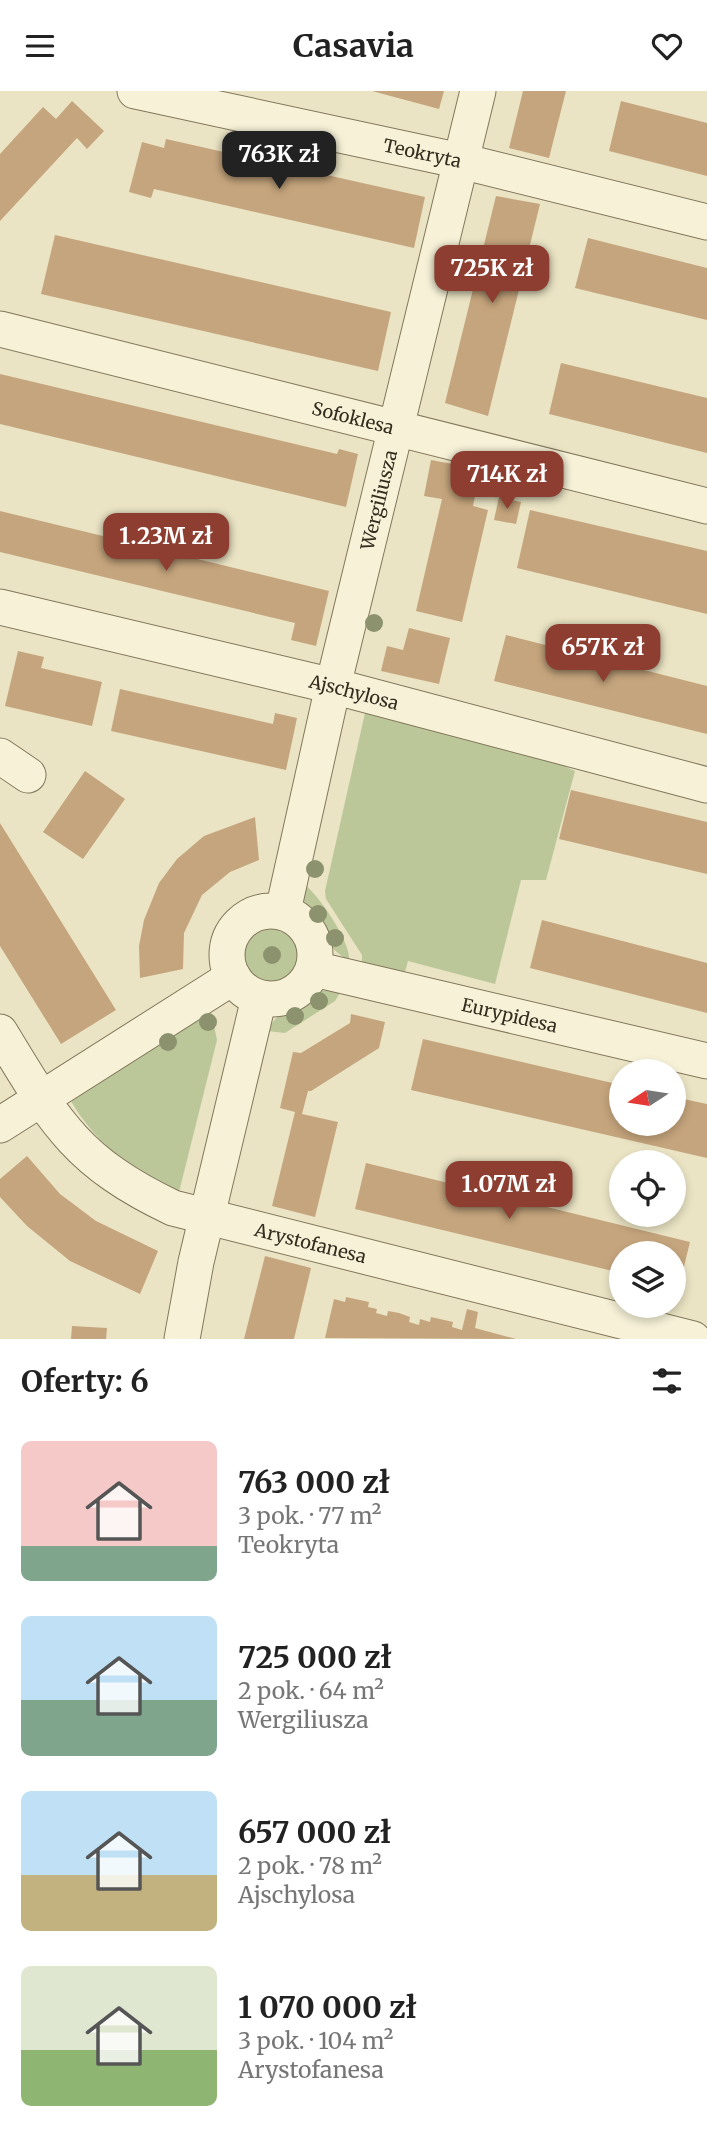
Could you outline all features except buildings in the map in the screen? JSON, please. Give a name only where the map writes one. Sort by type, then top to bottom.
[{"type":"street","name":"Teokryta","points":[[135,91],[461,161],[707,222]]},
{"type":"street","name":"Wergiliusza","points":[[284,911],[333,686],[478,91]]},
{"type":"street","name":"Sofoklesa","points":[[0,329],[395,425],[707,506]]},
{"type":"street","name":"Ajschylosa","points":[[0,607],[333,686],[707,785]]},
{"type":"street","points":[[266,910],[284,911],[299,920],[311,934],[316,951],[314,969],[305,984],[291,995],[273,999],[246,988],[227,961],[228,943],[236,927],[249,916],[266,910]]},
{"type":"street","name":"Eurypidesa","points":[[314,969],[707,1061]]},
{"type":"street","points":[[0,1125],[40,1099],[246,988]]},
{"type":"street","points":[[182,1339],[188,1297],[208,1216],[246,988]]},
{"type":"street","name":"Arystofanesa","points":[[0,1032],[40,1099],[88,1157],[111,1175],[173,1208],[694,1339]]},
{"type":"green space","points":[[365,713],[463,734],[555,762],[575,771],[546,880],[521,880],[495,984],[408,961],[403,979],[362,965],[362,955],[326,899],[325,891]]},
{"type":"green space","points":[[303,883],[333,919],[345,943],[349,961],[331,946],[316,928],[305,906]]},
{"type":"green space","points":[[266,928],[278,928],[288,932],[296,940],[300,956],[296,972],[288,980],[278,984],[266,984],[256,980],[248,972],[244,962],[244,950],[248,940],[256,932]]},
{"type":"green space","points":[[343,988],[335,1001],[285,1033],[267,1031],[281,1014],[300,1000],[322,991]]},
{"type":"green space","points":[[207,1013],[213,1021],[217,1040],[179,1192],[118,1155],[92,1131],[71,1101]]}]
